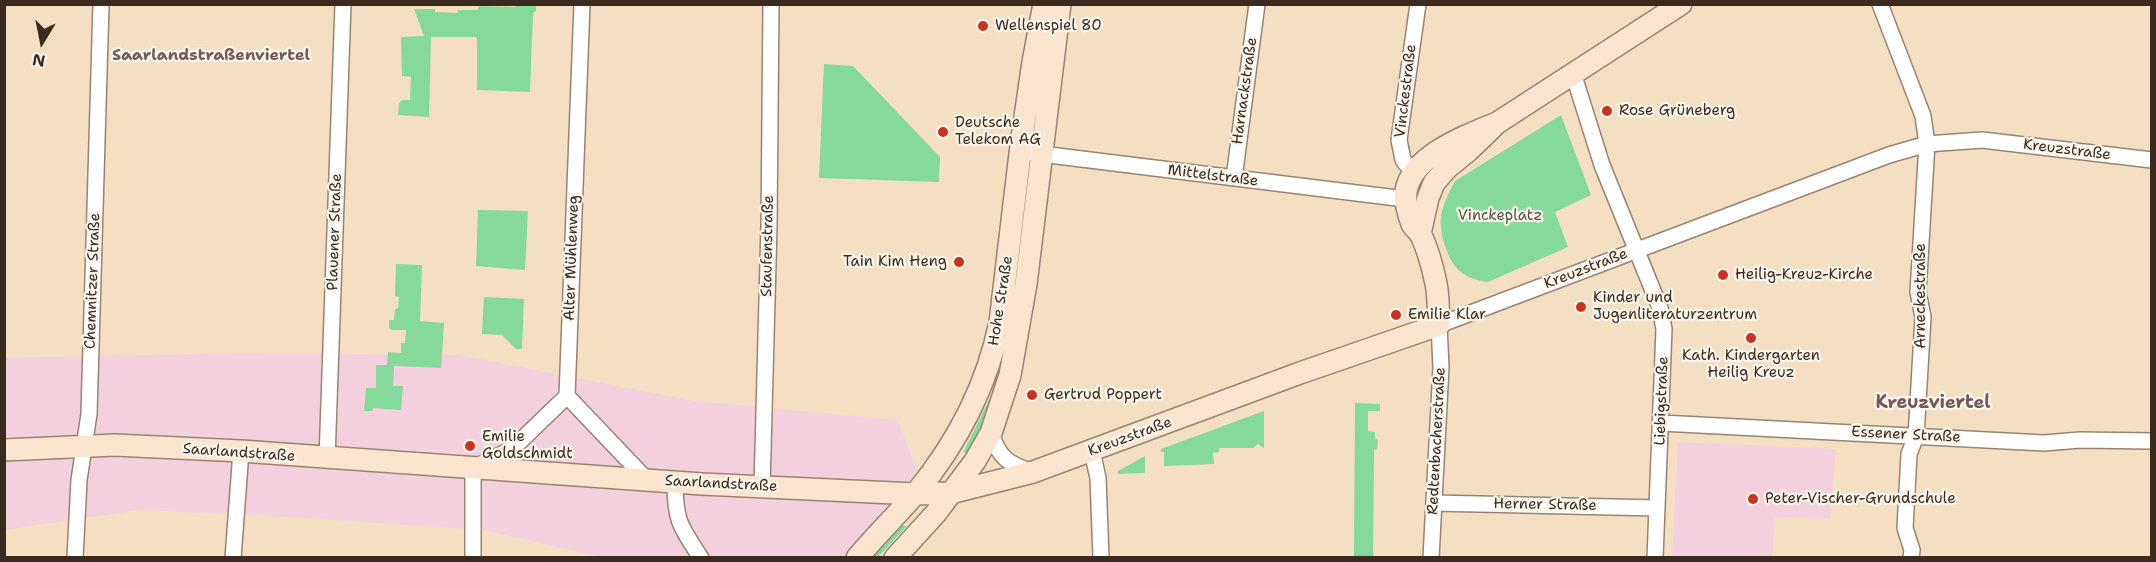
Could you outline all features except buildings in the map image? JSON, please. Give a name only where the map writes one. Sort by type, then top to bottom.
[{"type":"street","name":"Chemnitzer Straße","points":[[75,558],[79,480],[89,414],[101,4]]},
{"type":"street","name":"Plauener Straße","points":[[327,459],[343,4]]},
{"type":"street","name":"Alter Mühlenweg","points":[[567,396],[582,4]]},
{"type":"street","name":"Staufenstraße","points":[[762,487],[769,225],[771,4]]},
{"type":"street","name":"Hohe Straße","points":[[857,558],[877,533],[975,461],[991,433],[1012,363],[1026,284],[1033,62],[1044,4]]},
{"type":"street","name":"Hohe Straße","points":[[895,558],[936,513],[933,493],[935,468],[965,424],[995,346],[1060,4]]},
{"type":"street","name":"Harnackstraße","points":[[1234,178],[1257,4]]},
{"type":"street","name":"Vinckestraße","points":[[1414,174],[1403,160],[1399,140],[1418,4]]},
{"type":"street","points":[[1420,234],[1428,198],[1434,183],[1447,168],[1468,152],[1497,123],[1681,4]]},
{"type":"street","name":"Arneckestraße","points":[[1880,4],[1923,116],[1927,144],[1918,292],[1923,317],[1917,435],[1909,454],[1905,528],[1912,550],[1911,558]]},
{"type":"street","points":[[1573,73],[1602,165],[1638,250]]},
{"type":"street","points":[[1439,325],[1436,281],[1405,199],[1407,186],[1414,174],[1437,151],[1459,138],[1497,123]]},
{"type":"street","name":"Kreuzstraße","points":[[933,493],[1033,472],[1300,373],[1439,325],[1889,155],[1927,144],[1982,140],[2151,160]]},
{"type":"street","name":"Mittelstraße","points":[[1031,152],[1405,199]]},
{"type":"street","name":"Liebigstraße","points":[[1638,250],[1660,308],[1664,329],[1655,558]]},
{"type":"street","name":"Redtenbacherstraße","points":[[1431,558],[1442,367],[1439,325]]},
{"type":"street","name":"Saarlandstraße","points":[[473,468],[513,449],[567,396]]},
{"type":"street","points":[[567,396],[647,480]]},
{"type":"street","name":"Essener Straße","points":[[1661,423],[2044,443],[2080,440],[2151,441]]},
{"type":"street","points":[[991,433],[995,446],[1003,458],[1017,467],[1033,472]]},
{"type":"street","name":"Saarlandstraße","points":[[4,450],[84,445],[241,451],[327,459],[675,482],[933,493]]},
{"type":"street","points":[[233,558],[241,451]]},
{"type":"street","points":[[1092,451],[1098,478],[1101,558]]},
{"type":"street","points":[[473,468],[473,558]]},
{"type":"street","points":[[675,482],[677,517],[683,531],[701,558]]},
{"type":"street","name":"Herner Straße","points":[[1434,503],[1657,508]]},
{"type":"shaded area","points":[[243,353],[459,355],[694,401],[897,420],[917,469],[849,557],[602,557],[483,530],[290,517],[138,510],[5,530],[4,358]]},
{"type":"shaded area","name":"Peter-Vischer-Grundschule","points":[[1678,442],[1836,449],[1830,519],[1775,517],[1772,557],[1672,557]]},
{"type":"green space","points":[[516,5],[536,5],[536,11],[533,13],[530,92],[477,90],[477,37],[431,37],[429,117],[398,115],[399,104],[402,100],[410,100],[411,77],[402,76],[401,37],[424,36],[414,9],[435,9],[435,12],[457,13],[458,10],[478,10],[479,6],[515,7]]},
{"type":"green space","points":[[824,64],[853,66],[940,157],[939,182],[819,178]]},
{"type":"green space","name":"Vinckeplatz","points":[[1561,115],[1591,195],[1555,212],[1568,247],[1488,282],[1475,279],[1458,270],[1449,255],[1441,228],[1443,207],[1455,181]]},
{"type":"green space","points":[[478,210],[528,211],[525,270],[476,266]]},
{"type":"green space","points":[[396,264],[422,265],[420,321],[444,323],[441,368],[394,366],[393,386],[403,386],[401,410],[373,408],[372,411],[364,411],[366,388],[376,388],[376,365],[387,365],[388,352],[401,353],[401,343],[405,343],[406,330],[389,328],[389,320],[394,320],[395,309],[398,308],[399,297],[395,296]]},
{"type":"green space","points":[[484,297],[524,299],[522,349],[516,349],[502,335],[482,334]]},
{"type":"green space","points":[[1007,332],[1011,332],[990,412],[969,453],[965,453],[991,396],[1000,370]]},
{"type":"green space","points":[[1355,403],[1380,404],[1380,411],[1368,411],[1368,431],[1375,432],[1375,439],[1378,440],[1377,449],[1374,450],[1373,557],[1354,557]]},
{"type":"green space","points":[[1264,411],[1264,448],[1258,444],[1253,448],[1219,448],[1219,452],[1213,453],[1214,464],[1164,466],[1164,452],[1161,452],[1161,449]]},
{"type":"green space","points":[[1145,456],[1145,473],[1118,474],[1118,471]]},
{"type":"green space","points":[[898,525],[907,526],[878,557],[867,558]]},
{"type":"place","name":"Wellenspiel 80","points":[[983,26]]},
{"type":"place","name":"Rose Grüneberg","points":[[1607,111]]},
{"type":"place","name":"Deutsche Telekom AG","points":[[943,132]]},
{"type":"place","name":"Tain Kim Heng","points":[[959,262]]},
{"type":"place","name":"Heilig-Kreuz-Kirche","points":[[1723,275]]},
{"type":"place","name":"Kinder und Jugenliteraturzentrum","points":[[1581,307]]},
{"type":"place","name":"Emilie Klar","points":[[1396,315]]},
{"type":"place","name":"Kath. Kindergarten Heilig Kreuz","points":[[1751,338]]},
{"type":"place","name":"Gertrud Poppert","points":[[1032,395]]},
{"type":"place","name":"Emilie Goldschmidt","points":[[470,446]]},
{"type":"place","name":"Peter-Vischer-Grundschule","points":[[1753,499]]},
{"type":"district","name":"Saarlandstraßenviertel","points":[[211,56]]},
{"type":"district","name":"Kreuzviertel","points":[[1933,403]]}]
